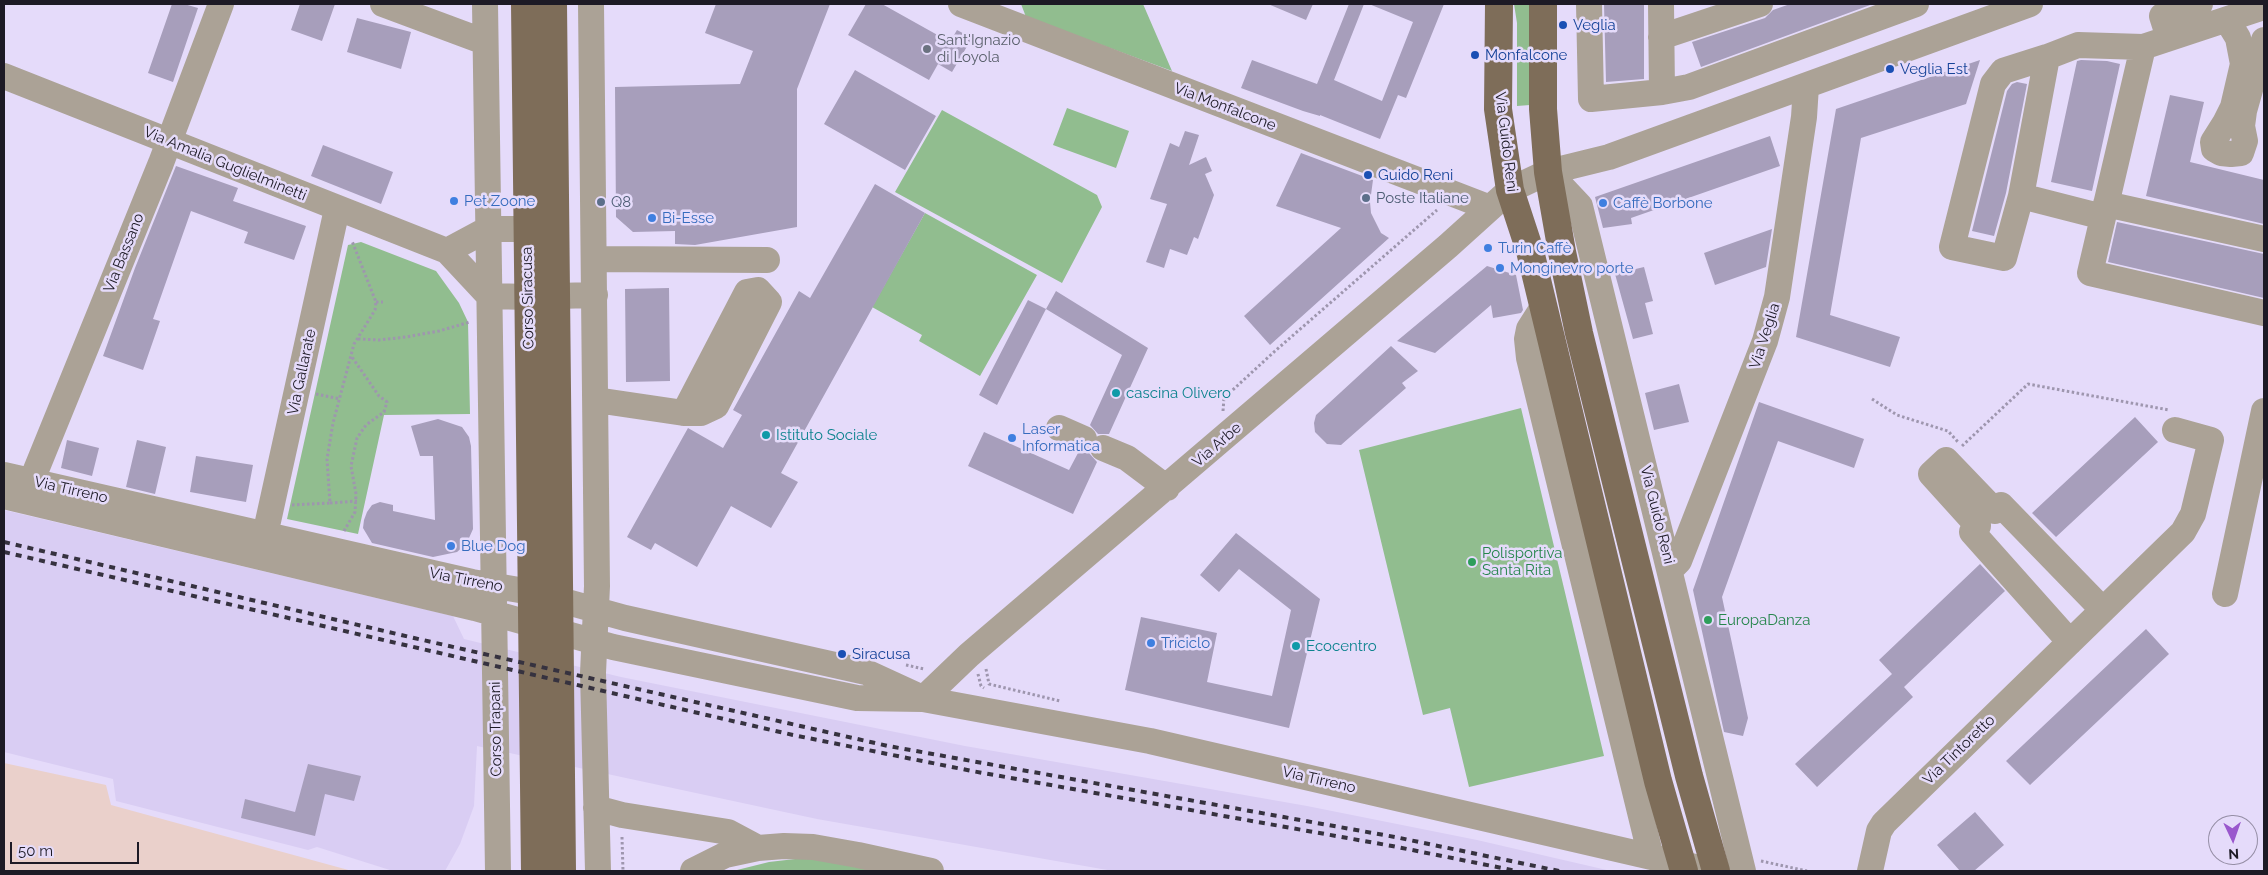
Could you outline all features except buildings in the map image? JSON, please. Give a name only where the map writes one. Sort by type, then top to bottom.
[{"type":"main road","name":"Corso Siracusa","points":[[525,4],[532,592]]},
{"type":"main road","name":"Corso Siracusa","points":[[553,4],[558,600]]},
{"type":"main road","name":"Via Guido Reni","points":[[1499,4],[1498,109],[1510,190],[1530,251],[1658,780],[1684,871]]},
{"type":"main road","name":"Via Guido Reni","points":[[1543,4],[1543,109],[1548,172],[1562,252],[1579,333],[1714,871]]},
{"type":"main road","points":[[532,592],[532,762],[535,871]]},
{"type":"main road","points":[[558,600],[562,871]]},
{"type":"street","name":"Via Bassano","points":[[21,493],[169,142],[221,4]]},
{"type":"street","points":[[384,4],[485,42]]},
{"type":"street","points":[[485,4],[492,586]]},
{"type":"street","points":[[590,4],[595,259],[597,610],[594,651],[598,871]]},
{"type":"street","name":"Via Monfalcone","points":[[962,4],[1001,11],[1448,194],[1490,208]]},
{"type":"street","points":[[1589,4],[1591,99],[1662,92],[1689,87],[1916,4]]},
{"type":"street","points":[[1661,4],[1662,92]]},
{"type":"street","points":[[1661,37],[1760,4]]},
{"type":"street","points":[[1510,190],[1548,172],[1609,158],[2030,4]]},
{"type":"street","points":[[2169,38],[2162,16],[2200,4]]},
{"type":"street","points":[[2047,57],[2021,196],[2004,258],[1952,247],[1993,84],[2003,71],[2078,45],[2143,47],[2264,7]]},
{"type":"street","points":[[2227,20],[2238,38],[2243,64],[2233,107],[2226,124],[2213,142],[2214,149],[2221,153],[2241,153],[2245,141],[2244,111],[2264,40]]},
{"type":"street","points":[[2143,47],[2090,273],[2264,313]]},
{"type":"street","name":"Via Amalia Guglielminetti","points":[[4,76],[446,251],[489,296]]},
{"type":"street","name":"Via Veglia","points":[[1670,570],[1679,561],[1683,552],[1765,341],[1777,298],[1804,117],[1806,86]]},
{"type":"street","name":"Via Guido Reni","points":[[1548,172],[1580,206],[1743,871]]},
{"type":"street","name":"Via Arbe","points":[[923,699],[969,656],[1167,488],[1510,190]]},
{"type":"street","points":[[2021,196],[2264,239]]},
{"type":"street","name":"Via Gallarate","points":[[265,535],[273,506],[337,209]]},
{"type":"street","points":[[555,228],[594,228]]},
{"type":"street","points":[[446,251],[488,229],[528,229]]},
{"type":"street","points":[[595,259],[768,260]]},
{"type":"street","points":[[489,296],[528,297]]},
{"type":"street","name":"Corso Siracusa","points":[[556,296],[595,296]]},
{"type":"street","points":[[1543,307],[1529,329],[1527,339],[1528,358],[1651,857]]},
{"type":"street","points":[[596,400],[684,413]]},
{"type":"street","points":[[2224,594],[2264,410]]},
{"type":"street","points":[[1059,428],[1127,458],[1167,488]]},
{"type":"street","name":"Via Tintoretto","points":[[1870,871],[1879,831],[1884,823],[2184,532],[2193,514],[2211,440],[2175,430]]},
{"type":"street","name":"Via Tirreno","points":[[4,475],[21,493],[493,623],[532,636],[594,651],[857,698],[923,699],[1150,741],[1714,871]]},
{"type":"street","name":"Via Tirreno","points":[[21,493],[265,535],[492,586],[532,592],[597,610],[866,672],[923,699]]},
{"type":"street","points":[[2070,642],[1972,532],[1986,518],[2001,505],[2103,610]]},
{"type":"street","name":"Corso Trapani","points":[[492,586],[498,871]]},
{"type":"street","points":[[596,808],[622,815],[728,832],[758,848]]},
{"type":"street","points":[[693,871],[725,855],[758,848],[813,847],[858,854],[931,871]]},
{"type":"path","points":[[1222,416],[1224,398],[1275,351],[1434,214],[1448,194]]},
{"type":"path","points":[[330,503],[327,459],[333,423],[351,357],[358,339],[375,310],[376,302],[349,234]]},
{"type":"path","points":[[376,302],[383,302]]},
{"type":"path","points":[[358,339],[379,340],[406,337],[438,331],[473,321]]},
{"type":"path","points":[[342,534],[355,512],[356,501],[351,466],[357,438],[366,425],[384,412],[387,402],[379,396],[351,357]]},
{"type":"path","points":[[1872,399],[1897,415],[1948,431],[1962,446],[2028,384],[2169,410],[2175,430]]},
{"type":"path","points":[[273,506],[356,501]]},
{"type":"path","points":[[900,664],[924,669],[930,666]]},
{"type":"shaded area","points":[[4,510],[453,616],[464,639],[621,677],[965,746],[1307,806],[1477,840],[1611,871],[1113,871],[817,819],[477,746],[474,806],[460,844],[445,871],[393,871],[317,847],[308,850],[116,801],[113,779],[4,752]]},
{"type":"shaded area","points":[[4,763],[106,785],[111,805],[352,871],[4,871]]},
{"type":"green space","points":[[1021,4],[1143,4],[1172,71],[1026,17]]},
{"type":"green space","points":[[1514,4],[1530,4],[1530,105],[1517,106],[1517,23]]},
{"type":"green space","points":[[1067,108],[1129,131],[1116,168],[1053,145]]},
{"type":"green space","points":[[942,110],[1097,195],[1102,207],[1062,283],[895,192]]},
{"type":"green space","points":[[925,213],[1037,275],[980,376],[919,341],[922,335],[872,307]]},
{"type":"green space","points":[[361,242],[436,271],[459,303],[468,322],[470,414],[384,415],[358,534],[287,519],[348,245]]},
{"type":"green space","name":"Polisportiva Santa Rita","points":[[1521,408],[1604,756],[1469,787],[1450,708],[1423,715],[1359,450]]},
{"type":"green space","points":[[815,859],[893,871],[733,871],[769,862]]},
{"type":"railway","points":[[4,542],[888,746],[1395,837],[1559,871]]},
{"type":"railway","points":[[4,552],[793,735],[972,771],[1392,846],[1517,871]]},
{"type":"place","name":"Veglia","points":[[1563,25]]},
{"type":"place","name":"Sant'Ignazio di Loyola","points":[[927,49]]},
{"type":"place","name":"Monfalcone","points":[[1475,55]]},
{"type":"place","name":"Veglia Est","points":[[1890,69]]},
{"type":"place","name":"Guido Reni","points":[[1368,175]]},
{"type":"place","name":"Poste Italiane","points":[[1366,198]]},
{"type":"place","name":"Pet Zoone","points":[[454,201]]},
{"type":"place","name":"Q8","points":[[601,202]]},
{"type":"place","name":"Caffè Borbone","points":[[1603,203]]},
{"type":"place","name":"Bi-Esse","points":[[652,218]]},
{"type":"place","name":"Turin Caffè","points":[[1488,248]]},
{"type":"place","name":"Monginevro porte","points":[[1500,268]]},
{"type":"place","name":"cascina Olivero","points":[[1116,393]]},
{"type":"place","name":"Istituto Sociale","points":[[766,435]]},
{"type":"place","name":"Laser Informatica","points":[[1012,438]]},
{"type":"place","name":"Blue Dog","points":[[451,546]]},
{"type":"place","name":"Polisportiva Santa Rita","points":[[1472,562]]},
{"type":"place","name":"EuropaDanza","points":[[1708,620]]},
{"type":"place","name":"Triciclo","points":[[1151,643]]},
{"type":"place","name":"Ecocentro","points":[[1296,646]]},
{"type":"place","name":"Siracusa","points":[[842,654]]}]
